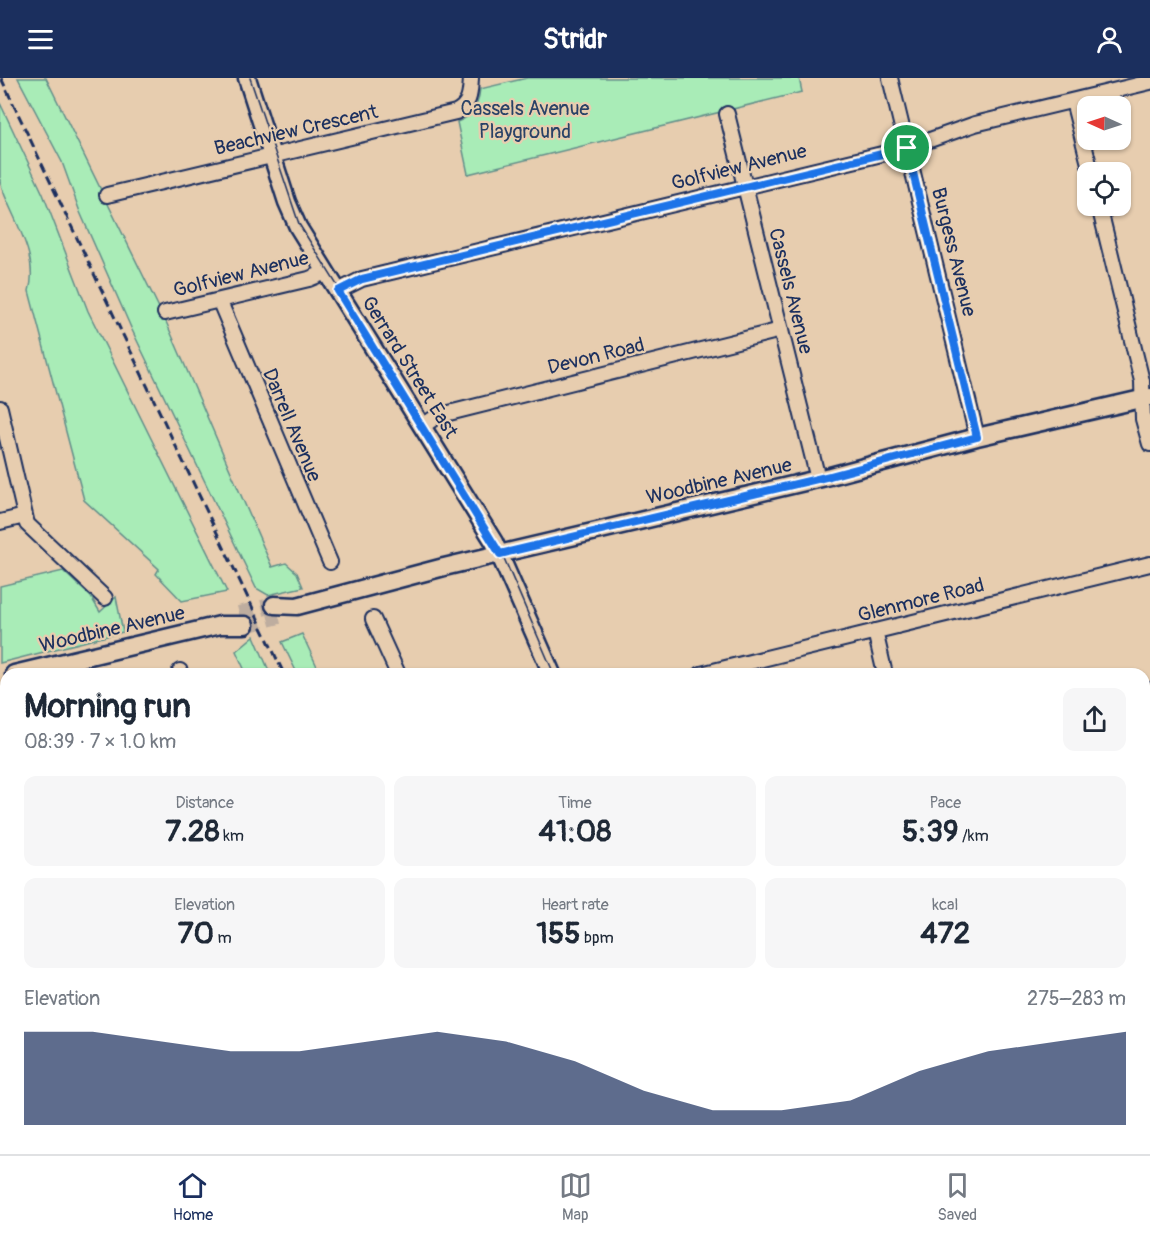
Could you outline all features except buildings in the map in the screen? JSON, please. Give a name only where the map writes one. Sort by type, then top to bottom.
[{"type":"main road","name":"Gerrard Street East","points":[[247,78],[292,213],[500,554],[549,668]]},
{"type":"main road","name":"Woodbine Avenue","points":[[277,611],[500,554],[818,479],[977,437],[1146,398]]},
{"type":"main road","name":"Woodbine Avenue","points":[[41,668],[242,620]]},
{"type":"street","name":"Beachview Crescent","points":[[107,195],[456,112],[464,108],[469,100],[471,78]]},
{"type":"street","name":"Burgess Avenue","points":[[890,78],[977,437]]},
{"type":"street","name":"Golfview Avenue","points":[[338,291],[362,279],[907,148],[975,124],[1150,82]]},
{"type":"street","points":[[1073,101],[1088,162]]},
{"type":"street","name":"Cassels Avenue","points":[[727,114],[818,479]]},
{"type":"street","points":[[1101,216],[1146,398],[1143,419],[1150,444]]},
{"type":"street","name":"Golfview Avenue","points":[[165,313],[220,302],[313,278],[326,272]]},
{"type":"street","name":"Darrell Avenue","points":[[220,302],[330,562]]},
{"type":"street","name":"Devon Road","points":[[423,426],[437,416],[781,330]]},
{"type":"street","points":[[0,408],[27,524],[105,598]]},
{"type":"street","points":[[0,522],[25,516]]},
{"type":"street","name":"Glenmore Road","points":[[725,668],[1150,564]]},
{"type":"street","points":[[373,619],[395,668]]},
{"type":"street","points":[[875,631],[884,668]]},
{"type":"green space","points":[[18,78],[46,78],[167,324],[272,567],[286,563],[297,573],[303,587],[268,595],[256,588],[132,330],[80,212],[62,162]]},
{"type":"green space","name":"Cassels Avenue Playground","points":[[527,78],[799,78],[802,92],[468,174],[457,122],[474,110],[480,89]]},
{"type":"green space","points":[[0,103],[43,194],[88,311],[227,592],[182,601],[156,574],[159,569],[84,500],[29,291],[31,263],[0,182]]},
{"type":"green space","points":[[63,571],[91,597],[100,612],[116,597],[123,632],[0,663],[0,586]]},
{"type":"green space","points":[[302,634],[318,668],[295,668],[282,642]]},
{"type":"green space","points":[[254,636],[268,668],[244,668],[236,651]]},
{"type":"tunnel","points":[[239,614],[274,605]]},
{"type":"tunnel","points":[[245,625],[279,616]]},
{"type":"tram line","points":[[250,78],[299,224],[497,542],[551,668]]},
{"type":"railway","points":[[1,78],[281,668]]},
{"type":"route","points":[[907,148],[977,437],[830,476],[500,554],[338,291],[362,279],[907,148]]}]
